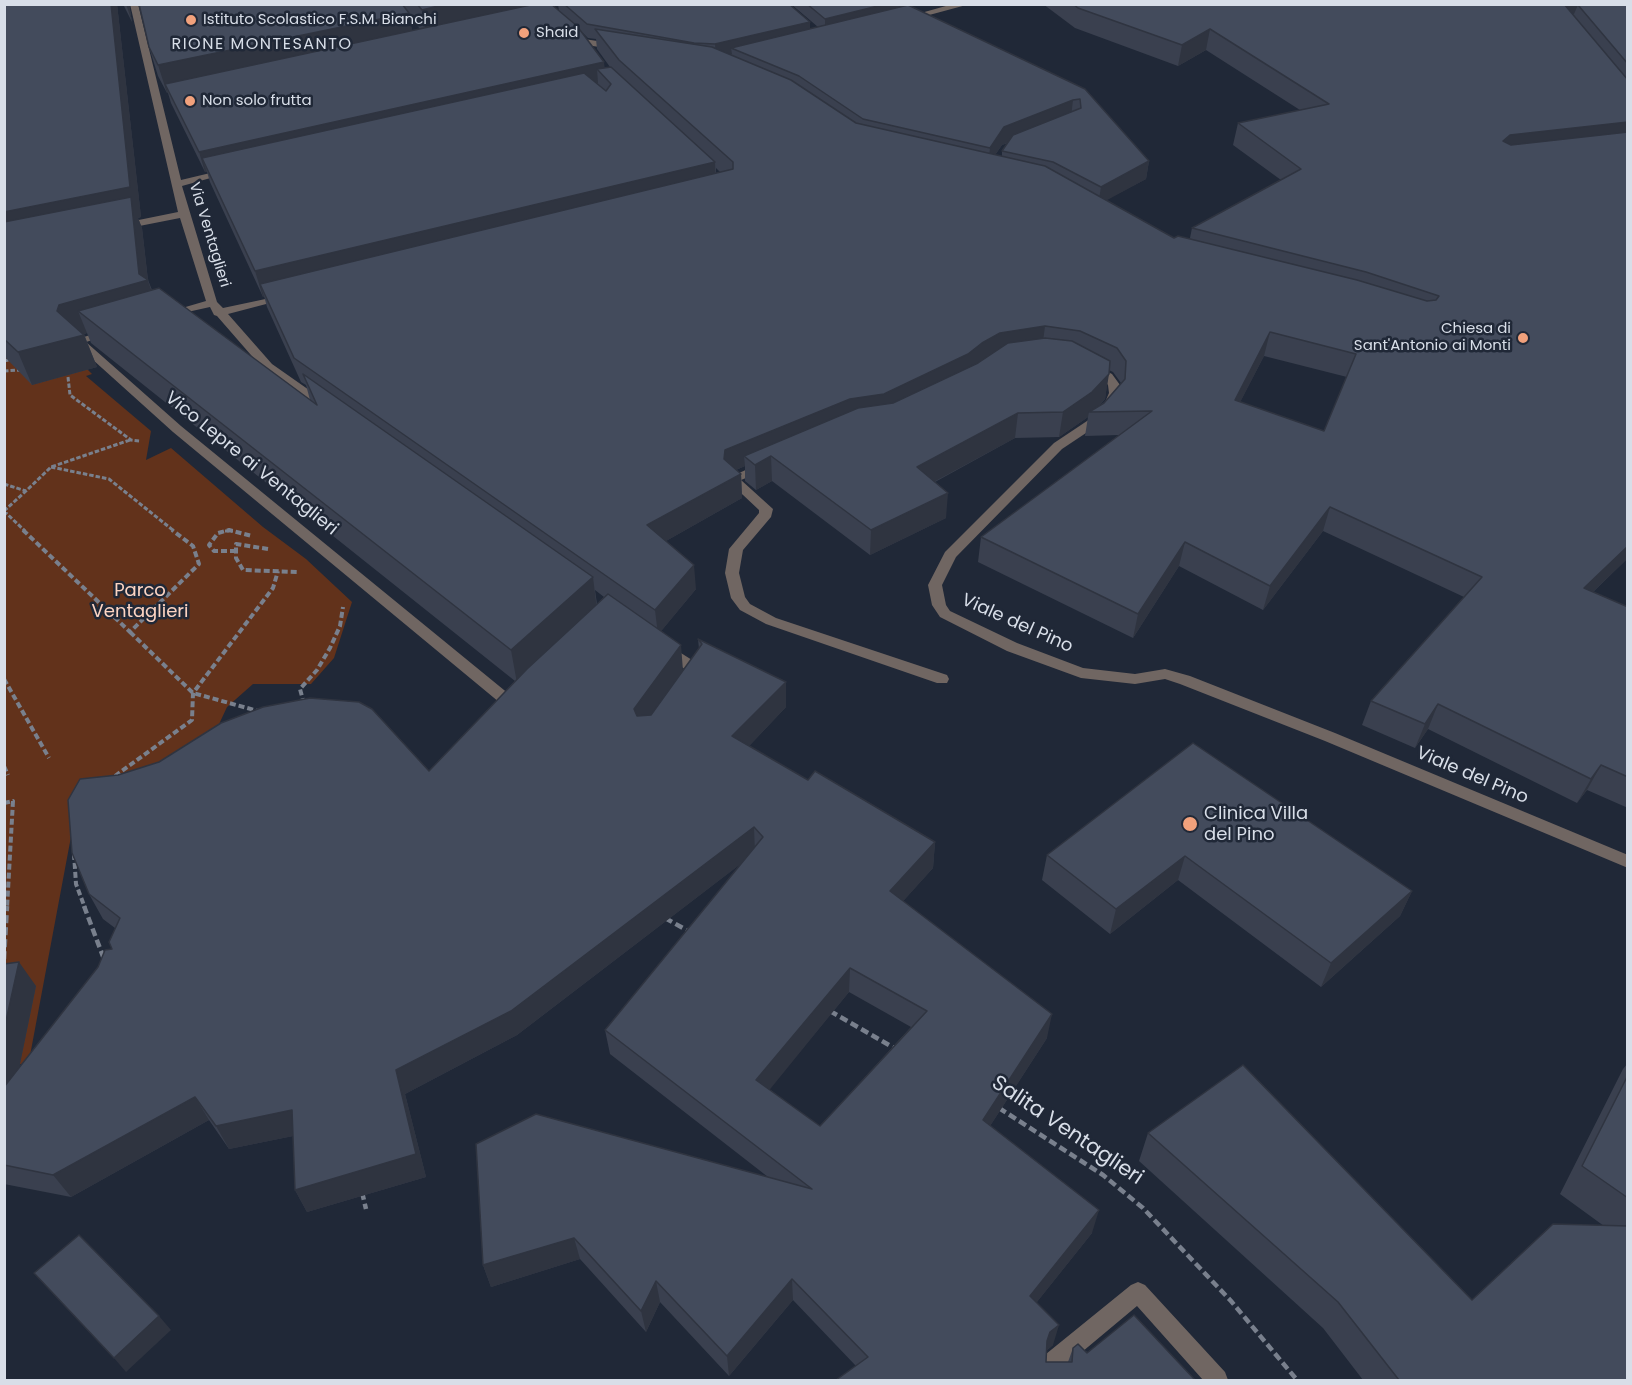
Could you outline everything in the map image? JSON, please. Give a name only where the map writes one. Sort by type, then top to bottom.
[{"type":"street","name":"Via Ventaglieri","points":[[134,4],[184,214],[215,308],[268,367],[337,415]]},
{"type":"street","points":[[899,20],[966,4]]},
{"type":"street","points":[[576,35],[591,50]]},
{"type":"street","points":[[584,42],[623,48]]},
{"type":"street","points":[[157,100],[169,98]]},
{"type":"street","points":[[177,184],[234,171]]},
{"type":"street","points":[[105,230],[184,214]]},
{"type":"street","points":[[156,319],[299,293]]},
{"type":"street","name":"Vico Lepre ai Ventaglieri","points":[[123,328],[78,341],[177,429],[510,703]]},
{"type":"street","name":"Viale del Pino","points":[[1080,363],[1108,377],[1114,385],[1113,401],[1094,422],[1058,446],[950,555],[935,585],[939,605],[945,614],[994,639],[1081,673],[1135,679],[1165,674],[1185,680],[1330,737],[1628,862]]},
{"type":"street","points":[[773,462],[732,479],[766,509],[763,519],[736,549],[732,573],[738,598],[745,608],[771,621],[942,679]]},
{"type":"street","points":[[658,642],[695,669],[681,688]]},
{"type":"street","points":[[1053,1380],[1054,1362],[1138,1292],[1217,1380]]},
{"type":"path","points":[[4,361],[23,357]]},
{"type":"path","points":[[4,371],[26,370]]},
{"type":"path","points":[[68,377],[70,395]]},
{"type":"path","points":[[131,440],[51,467],[4,511],[193,693],[262,713],[254,717]]},
{"type":"path","points":[[51,467],[109,479],[193,546],[199,564],[130,632]]},
{"type":"path","points":[[4,484],[26,491]]},
{"type":"path","points":[[236,551],[214,550],[209,545],[218,533],[229,530],[255,537]]},
{"type":"path","points":[[236,544],[236,558],[243,570],[303,573]]},
{"type":"path","points":[[106,783],[192,720],[193,693],[273,588],[278,571]]},
{"type":"path","points":[[312,711],[304,706],[300,689],[317,670],[340,626],[343,605],[338,597]]},
{"type":"path","points":[[4,679],[49,758]]},
{"type":"path","points":[[4,765],[9,775]]},
{"type":"path","points":[[4,803],[14,801],[4,959]]},
{"type":"path","points":[[74,849],[76,884],[106,962]]},
{"type":"path","points":[[655,912],[696,936]]},
{"type":"path","points":[[821,1006],[904,1054]]},
{"type":"path","name":"Salita Ventaglieri","points":[[997,1107],[1103,1175],[1143,1208],[1231,1301],[1297,1380]]},
{"type":"path","points":[[351,1194],[373,1188]]},
{"type":"path","points":[[362,1192],[366,1209]]},
{"type":"green space","name":"Parco Ventaglieri","points":[[64,346],[92,374],[86,376],[151,431],[146,460],[171,448],[263,527],[306,559],[352,602],[334,658],[311,684],[253,684],[227,707],[214,735],[73,826],[29,1061],[5,1070],[5,351]]},
{"type":"building","points":[[4,4],[111,4],[130,187],[4,212]]},
{"type":"building","points":[[139,4],[402,4],[409,13],[158,65],[149,47]]},
{"type":"building","points":[[417,4],[446,4],[422,10]]},
{"type":"building","points":[[535,4],[551,4],[577,26],[604,62],[199,152],[165,84]]},
{"type":"building","points":[[564,4],[789,4],[810,22],[715,44],[694,43],[587,24]]},
{"type":"building","points":[[807,4],[886,4],[825,19]]},
{"type":"building","points":[[1073,4],[1564,4],[1628,80],[1628,122],[1510,135],[1503,141],[1511,145],[1628,132],[1628,546],[1584,588],[1628,607],[1628,777],[1601,765],[1591,779],[1438,704],[1425,724],[1371,701],[1482,577],[1330,507],[1270,586],[1185,542],[1138,614],[981,537],[1152,411],[1089,412],[1104,403],[1125,379],[1126,361],[1117,348],[1080,331],[1045,326],[1000,333],[968,354],[884,394],[850,399],[725,450],[724,459],[741,474],[647,525],[694,565],[655,610],[294,358],[260,284],[733,169],[733,162],[619,60],[595,29],[712,47],[791,80],[856,123],[1045,166],[1174,238],[1178,236],[1357,280],[1427,301],[1436,300],[1439,296],[1366,272],[1192,228],[1301,169],[1238,123],[1329,104],[1210,29],[1182,45],[1078,8]],"holes":[[[1270,332],[1356,354],[1324,431],[1235,400]]]},
{"type":"building","points":[[1626,4],[1628,6],[1628,64],[1578,5]]},
{"type":"building","points":[[908,5],[1085,89],[1149,161],[1101,187],[1053,162],[1002,151],[1013,135],[1081,108],[1080,99],[1004,127],[990,148],[863,119],[799,76],[731,48]]},
{"type":"building","points":[[611,67],[715,162],[255,271],[202,158],[584,73],[606,91],[611,84],[597,69]]},
{"type":"building","points":[[131,197],[139,274],[148,280],[59,305],[57,311],[84,335],[18,352],[4,339],[4,222]]},
{"type":"building","points":[[159,288],[317,405],[303,374],[593,577],[511,650],[78,311]]},
{"type":"building","points":[[1045,338],[1072,341],[1110,361],[1109,374],[1092,392],[1063,412],[1018,413],[917,467],[948,493],[871,530],[771,456],[755,465],[744,456],[858,408],[893,403],[978,363],[1008,343]]},
{"type":"building","points":[[608,594],[681,645],[634,709],[637,716],[651,715],[702,644],[698,639],[786,682],[732,736],[808,780],[815,771],[935,842],[890,891],[1052,1014],[983,1120],[1099,1210],[1030,1296],[1059,1325],[1050,1332],[1046,1362],[1072,1362],[1073,1348],[1078,1344],[1087,1353],[1134,1315],[1195,1380],[836,1380],[868,1357],[792,1279],[727,1356],[656,1281],[641,1311],[574,1238],[483,1265],[476,1144],[536,1114],[812,1189],[605,1030],[763,837],[754,827],[511,1011],[396,1070],[416,1154],[295,1190],[292,1110],[216,1126],[195,1097],[53,1175],[4,1165],[4,1087],[98,967],[105,950],[112,949],[109,942],[120,918],[89,894],[72,853],[68,800],[80,779],[118,775],[159,762],[221,723],[263,707],[310,698],[359,702],[372,709],[429,771],[527,669]],"holes":[[[850,968],[927,1011],[820,1126],[756,1080]]]},
{"type":"building","name":"Clinica Villa del Pino","points":[[1193,743],[1412,891],[1331,963],[1185,856],[1116,909],[1047,855]]},
{"type":"building","points":[[19,962],[4,1030],[4,964]]},
{"type":"building","points":[[1243,1065],[1472,1300],[1553,1224],[1628,1226],[1628,1380],[1399,1380],[1338,1302],[1148,1133]]},
{"type":"building","points":[[1628,1075],[1628,1198],[1582,1166]]},
{"type":"building","points":[[79,1235],[159,1316],[114,1358],[34,1273]]},
{"type":"place","name":"Istituto Scolastico F.S.M. Bianchi","points":[[191,20]]},
{"type":"place","name":"Shaid","points":[[524,33]]},
{"type":"place","name":"Non solo frutta","points":[[190,101]]},
{"type":"place","name":"Chiesa di Sant'Antonio ai Monti","points":[[1523,338]]},
{"type":"place","name":"Clinica Villa del Pino","points":[[1190,824]]},
{"type":"district","name":"RIONE MONTESANTO","points":[[262,45]]}]
